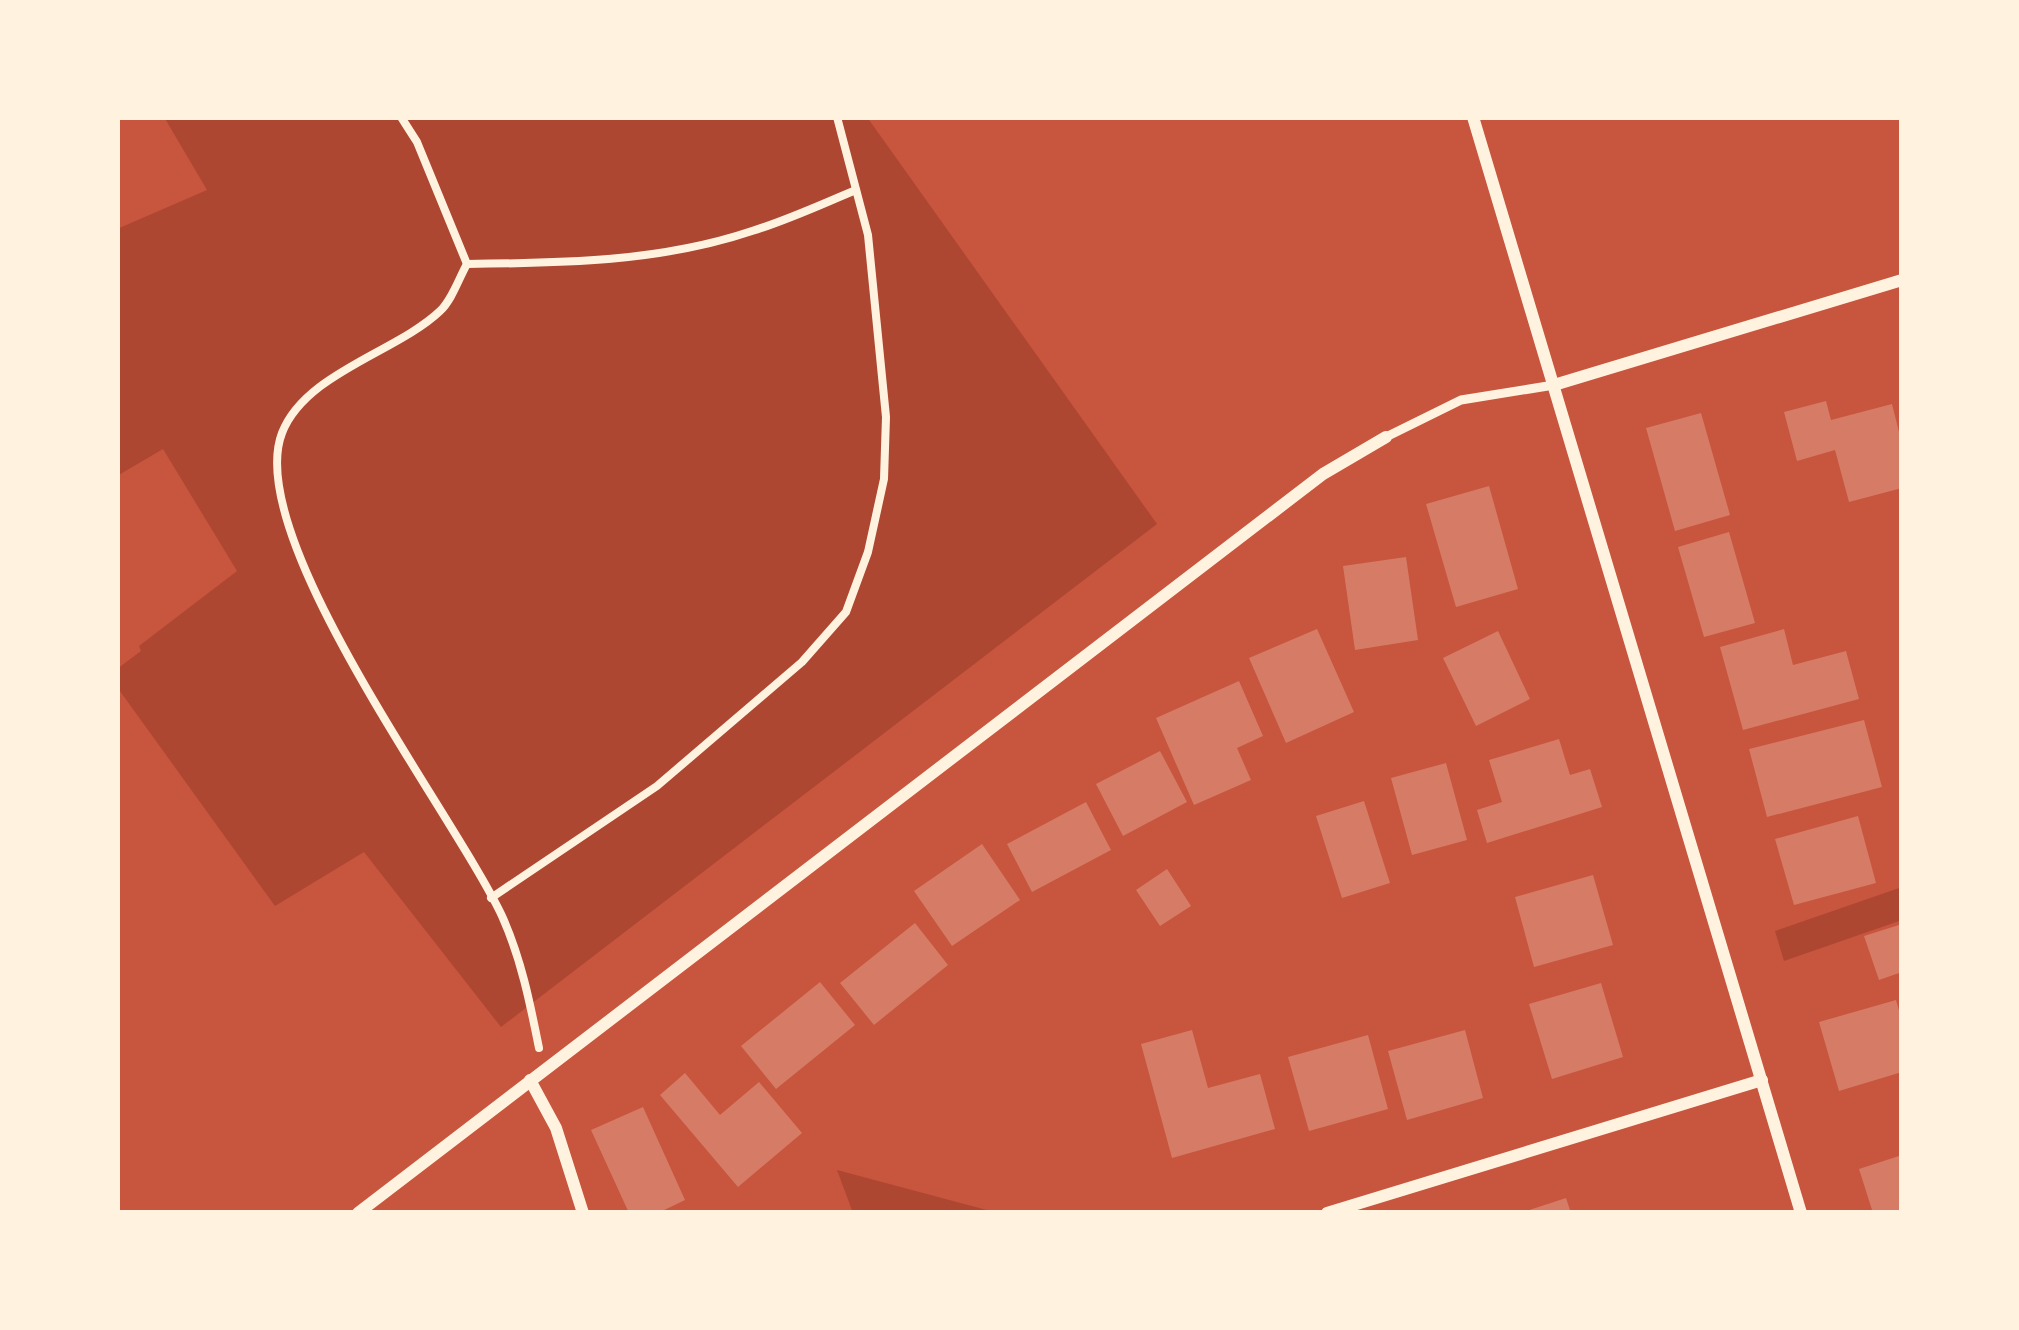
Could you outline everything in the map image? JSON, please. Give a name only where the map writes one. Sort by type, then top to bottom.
[{"type":"street","points":[[1473,117],[1802,1213]]},
{"type":"street","points":[[1554,385],[1902,280]]},
{"type":"street","points":[[358,1213],[1323,474],[1386,437]]},
{"type":"street","points":[[530,1080],[556,1128],[584,1213]]},
{"type":"street","points":[[1327,1213],[1762,1080]]},
{"type":"lane","points":[[1386,437],[1461,400],[1554,385]]},
{"type":"path","points":[[401,117],[417,142],[467,264]]},
{"type":"path","points":[[491,898],[657,786],[802,662],[846,612],[868,552],[884,479],[886,417],[868,235],[837,117]]},
{"type":"path","points":[[467,264],[579,262],[654,254],[751,232],[856,190]]},
{"type":"path","points":[[467,264],[442,310],[299,406],[282,433],[277,464],[280,502],[292,544],[387,724],[502,915],[527,985],[543,1070]]},
{"type":"shaded area","points":[[164,117],[867,117],[1157,524],[501,1027],[364,852],[275,906],[117,687],[117,669],[141,651],[139,646],[237,571],[163,449],[117,476],[117,229],[207,190]]},
{"type":"shaded area","points":[[1902,887],[1902,920],[1784,961],[1775,931]]},
{"type":"shaded area","points":[[837,1170],[998,1213],[853,1213]]},
{"type":"building","points":[[1826,401],[1831,420],[1892,404],[1902,444],[1902,488],[1849,502],[1835,450],[1797,461],[1784,412]]},
{"type":"building","points":[[1701,413],[1730,515],[1675,531],[1646,428]]},
{"type":"building","points":[[1489,486],[1518,589],[1456,607],[1426,504]]},
{"type":"building","points":[[1729,532],[1755,623],[1704,637],[1678,547]]},
{"type":"building","points":[[1406,557],[1418,640],[1355,650],[1343,566]]},
{"type":"building","points":[[1317,629],[1354,712],[1286,743],[1249,658]]},
{"type":"building","points":[[1784,629],[1793,665],[1846,651],[1859,699],[1743,730],[1720,647]]},
{"type":"building","points":[[1498,631],[1530,699],[1476,726],[1443,658]]},
{"type":"building","points":[[1239,681],[1263,736],[1237,748],[1251,780],[1194,805],[1156,718]]},
{"type":"building","points":[[1864,720],[1882,787],[1767,817],[1749,749]]},
{"type":"building","points":[[1559,739],[1570,775],[1590,769],[1602,807],[1487,843],[1477,810],[1502,802],[1489,760]]},
{"type":"building","points":[[1160,751],[1187,802],[1123,836],[1096,784]]},
{"type":"building","points":[[1446,763],[1467,840],[1412,855],[1391,778]]},
{"type":"building","points":[[1364,801],[1390,883],[1342,898],[1316,816]]},
{"type":"building","points":[[1086,802],[1111,850],[1032,892],[1007,844]]},
{"type":"building","points":[[1858,816],[1876,883],[1794,905],[1775,839]]},
{"type":"building","points":[[982,844],[1020,900],[952,946],[914,891]]},
{"type":"building","points":[[1167,869],[1191,906],[1160,926],[1136,890]]},
{"type":"building","points":[[1593,875],[1613,945],[1534,967],[1515,897]]},
{"type":"building","points":[[915,923],[948,965],[874,1025],[840,983]]},
{"type":"building","points":[[1902,924],[1902,972],[1879,980],[1864,936]]},
{"type":"building","points":[[820,982],[855,1025],[776,1089],[741,1046]]},
{"type":"building","points":[[1601,983],[1623,1057],[1552,1079],[1529,1004]]},
{"type":"building","points":[[1896,1000],[1902,1021],[1902,1072],[1839,1091],[1819,1022]]},
{"type":"building","points":[[1192,1030],[1208,1088],[1260,1074],[1275,1129],[1172,1158],[1141,1044]]},
{"type":"building","points":[[1465,1030],[1483,1098],[1407,1120],[1388,1051]]},
{"type":"building","points":[[1368,1035],[1388,1109],[1309,1131],[1288,1057]]},
{"type":"building","points":[[685,1073],[720,1115],[759,1082],[802,1133],[738,1187],[660,1095]]},
{"type":"building","points":[[643,1107],[685,1200],[658,1213],[629,1213],[591,1130]]},
{"type":"building","points":[[1902,1155],[1902,1213],[1873,1213],[1859,1169]]},
{"type":"building","points":[[1566,1198],[1571,1213],[1523,1213],[1523,1212]]}]
